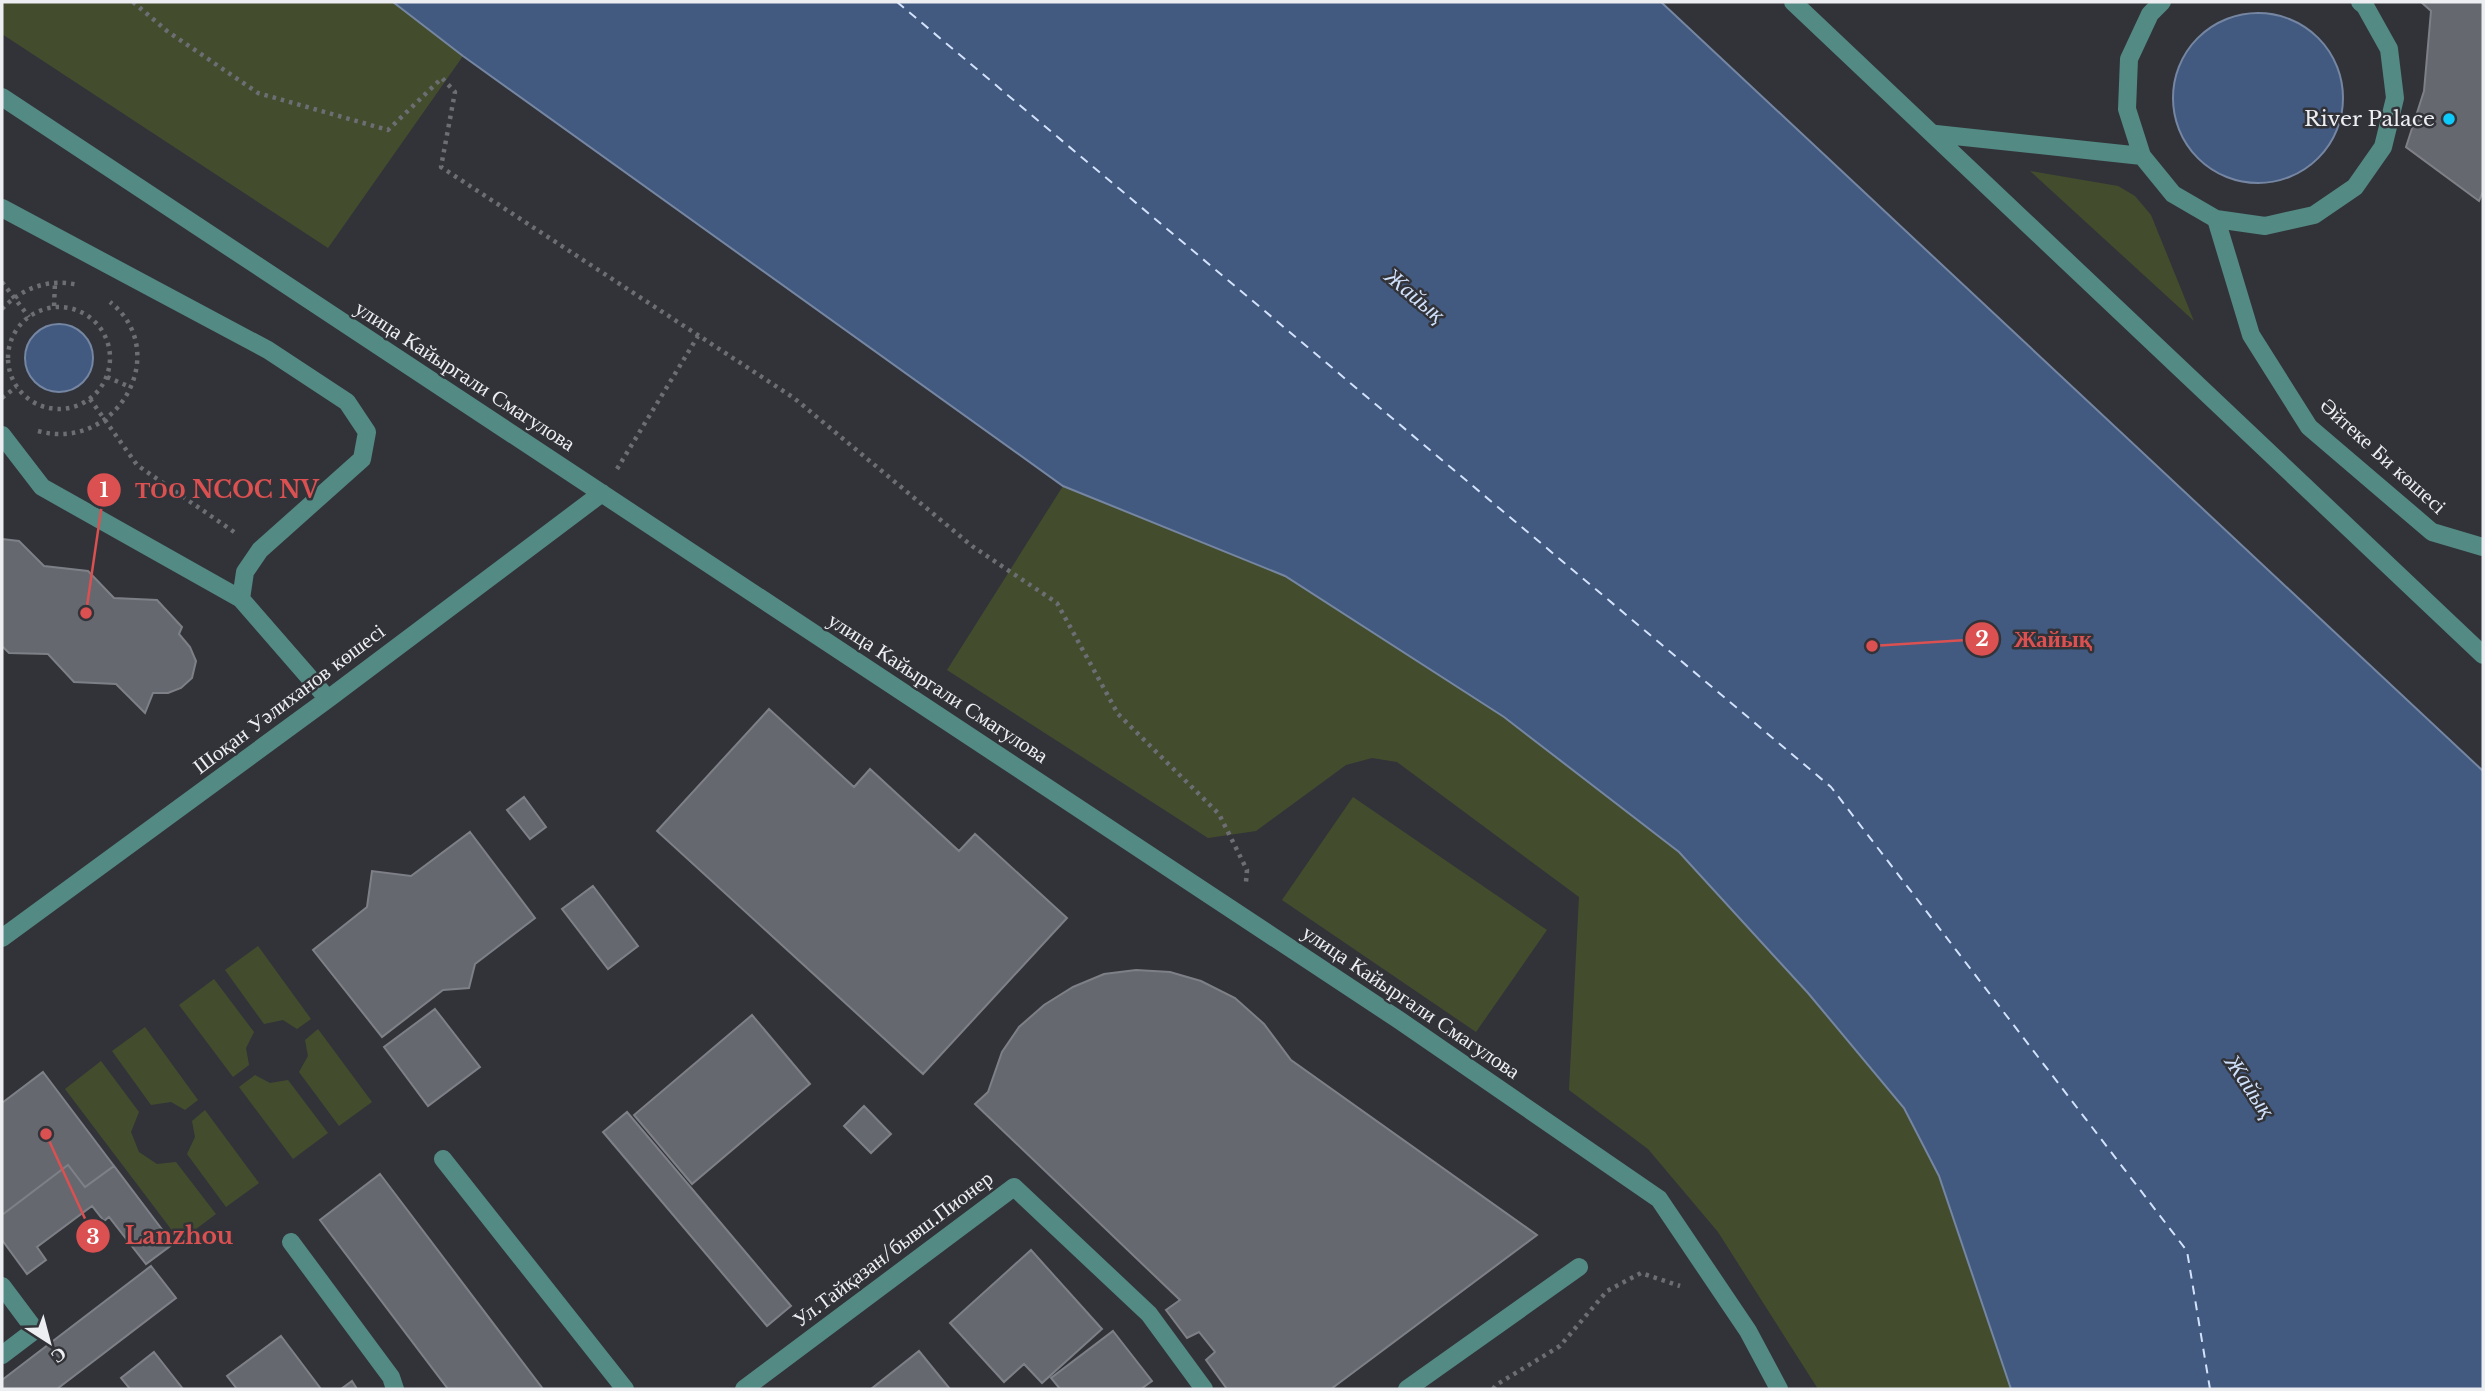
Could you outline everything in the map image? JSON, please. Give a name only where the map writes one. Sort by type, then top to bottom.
[{"type":"street","points":[[1793,2],[1936,134],[2483,655]]},
{"type":"street","points":[[2162,2],[2150,14],[2129,59],[2127,109],[2142,156],[2173,194],[2216,219],[2265,226],[2314,215],[2355,187],[2383,147],[2395,98],[2389,49],[2365,6],[2360,2]]},
{"type":"street","name":"улица Кайыргали Смагулова","points":[[2,97],[1241,915],[1659,1199],[1748,1331],[1779,1389]]},
{"type":"street","points":[[1936,134],[2142,156]]},
{"type":"street","points":[[2,208],[268,350],[347,402],[367,432],[362,459],[260,550],[245,572],[241,598]]},
{"type":"street","name":"Әйтеке Би көшесі","points":[[2216,219],[2251,335],[2309,426],[2432,532],[2483,547]]},
{"type":"street","points":[[2,435],[42,487],[241,598],[328,699]]},
{"type":"street","name":"Шоқан Уәлиханов көшесі","points":[[2,938],[328,699],[602,493]]},
{"type":"street","points":[[443,1159],[625,1389]]},
{"type":"street","name":"Ул.Тайқазан/бывш.Пионер","points":[[744,1389],[1014,1187],[1149,1314],[1204,1389]]},
{"type":"street","points":[[291,1242],[391,1377],[395,1389]]},
{"type":"street","points":[[1407,1389],[1579,1267]]},
{"type":"street","points":[[2,1286],[35,1330],[2,1355]]},
{"type":"path","points":[[134,2],[167,31],[258,93],[388,130],[442,78],[455,92],[441,167],[794,398],[972,546],[1057,603],[1118,714],[1219,814],[1247,870],[1241,915]]},
{"type":"path","points":[[2,282],[29,317]]},
{"type":"path","points":[[54,306],[55,282]]},
{"type":"path","points":[[2,309],[14,296],[43,284],[65,282],[91,288]]},
{"type":"path","points":[[34,430],[57,436],[83,431],[105,420],[123,404],[136,369],[134,337],[121,311],[101,295]]},
{"type":"path","points":[[54,306],[71,307],[88,314],[100,325],[108,339],[111,361],[101,388],[90,399],[65,409],[45,408],[32,402],[12,382],[7,362],[9,345],[18,326],[29,317],[54,306]]},
{"type":"path","points":[[602,493],[698,336]]},
{"type":"path","points":[[107,377],[130,387]]},
{"type":"path","points":[[2,398],[16,387]]},
{"type":"path","points":[[90,399],[137,465],[260,550]]},
{"type":"path","points":[[1493,1389],[1560,1346],[1606,1291],[1641,1273],[1678,1284],[1686,1292]]},
{"type":"green space","points":[[2,2],[393,2],[463,56],[328,248],[2,34]]},
{"type":"green space","points":[[2030,171],[2118,186],[2135,196],[2151,215],[2194,321]]},
{"type":"green space","points":[[1063,486],[1285,576],[1504,717],[1679,852],[1808,993],[1904,1108],[1939,1176],[2011,1389],[1818,1389],[1718,1232],[1648,1149],[1569,1090],[1579,897],[1397,762],[1372,758],[1346,765],[1256,831],[1208,838],[947,670]]},
{"type":"green space","points":[[1353,797],[1547,930],[1476,1032],[1282,900]]},
{"type":"green space","points":[[258,946],[311,1019],[297,1029],[283,1020],[264,1024],[225,970]]},
{"type":"green space","points":[[214,979],[254,1032],[246,1048],[249,1065],[233,1077],[179,1005]]},
{"type":"green space","points":[[145,1027],[198,1100],[185,1110],[171,1102],[151,1105],[112,1051]]},
{"type":"green space","points":[[318,1029],[372,1102],[339,1126],[299,1072],[308,1056],[305,1040]]},
{"type":"green space","points":[[101,1061],[139,1112],[131,1132],[139,1152],[157,1164],[176,1162],[216,1214],[180,1241],[65,1089]]},
{"type":"green space","points":[[255,1075],[270,1083],[288,1080],[328,1133],[293,1159],[239,1087]]},
{"type":"green space","points":[[205,1110],[259,1183],[226,1207],[187,1154],[195,1137],[192,1121]]},
{"type":"water","name":"Жайық","points":[[393,2],[1661,2],[2483,771],[2483,1389],[2011,1389],[1939,1176],[1904,1108],[1808,993],[1679,852],[1504,717],[1285,576],[1063,486],[463,56]]},
{"type":"water","points":[[2258,13],[2290,20],[2318,38],[2336,66],[2343,98],[2336,130],[2318,158],[2290,176],[2258,183],[2226,176],[2198,158],[2180,130],[2173,98],[2180,66],[2198,38],[2226,20]]},
{"type":"water","points":[[66,324],[87,339],[93,351],[91,371],[83,382],[66,392],[52,392],[35,382],[27,371],[25,351],[35,334],[46,326]]},
{"type":"building","name":"River Palace","points":[[2421,2],[2483,2],[2483,191],[2479,201],[2406,147],[2424,91],[2431,11]]},
{"type":"building","points":[[2,539],[19,541],[44,566],[88,571],[114,598],[157,600],[182,627],[179,634],[190,647],[196,661],[192,678],[181,688],[168,693],[153,693],[145,713],[116,684],[74,682],[48,654],[9,653],[2,646]]},
{"type":"building","points":[[769,709],[854,787],[870,769],[959,851],[975,834],[1067,918],[923,1074],[657,831]]},
{"type":"building","points":[[524,797],[546,827],[530,839],[507,810]]},
{"type":"building","points":[[470,832],[535,918],[475,964],[469,988],[443,990],[382,1037],[313,950],[367,907],[372,871],[411,876]]},
{"type":"building","points":[[593,886],[638,946],[608,969],[562,909]]},
{"type":"building","points":[[1136,970],[1170,972],[1201,981],[1235,998],[1264,1024],[1291,1060],[1537,1235],[1331,1389],[1227,1389],[1206,1360],[1215,1352],[1199,1332],[1187,1338],[1166,1310],[1180,1300],[975,1104],[988,1092],[1002,1052],[1019,1027],[1044,1005],[1073,987],[1104,974]]},
{"type":"building","points":[[435,1009],[480,1067],[428,1106],[384,1047]]},
{"type":"building","points":[[752,1015],[810,1084],[692,1184],[634,1115]]},
{"type":"building","points":[[43,1072],[114,1166],[85,1187],[68,1165],[2,1215],[2,1103]]},
{"type":"building","points":[[864,1106],[891,1134],[871,1153],[844,1126]]},
{"type":"building","points":[[627,1112],[791,1306],[767,1326],[603,1132]]},
{"type":"building","points":[[68,1165],[85,1187],[114,1166],[173,1244],[146,1264],[109,1217],[104,1221],[92,1206],[37,1247],[46,1260],[27,1274],[2,1240],[2,1215]]},
{"type":"building","points":[[380,1174],[543,1389],[448,1389],[320,1220]]},
{"type":"building","points":[[1031,1250],[1102,1329],[1042,1383],[1024,1364],[1004,1382],[950,1323]]},
{"type":"building","points":[[151,1266],[176,1298],[57,1389],[2,1389],[2,1380]]},
{"type":"building","points":[[1113,1331],[1152,1381],[1141,1389],[1060,1389],[1051,1378]]},
{"type":"building","points":[[281,1336],[321,1389],[237,1389],[227,1376]]},
{"type":"building","points":[[919,1351],[950,1389],[871,1389]]},
{"type":"building","points":[[154,1352],[183,1389],[130,1389],[121,1378]]},
{"type":"building","points":[[352,1381],[357,1389],[341,1389]]},
{"type":"ferry route","points":[[897,2],[1831,787],[2187,1251],[2210,1389]]},
{"type":"place","name":"River Palace","points":[[2449,119]]},
{"type":"place","name":"ТОО NCOC NV","points":[[86,613]]},
{"type":"place","name":"Жайық","points":[[1872,646]]},
{"type":"place","name":"Lanzhou","points":[[46,1134]]}]
